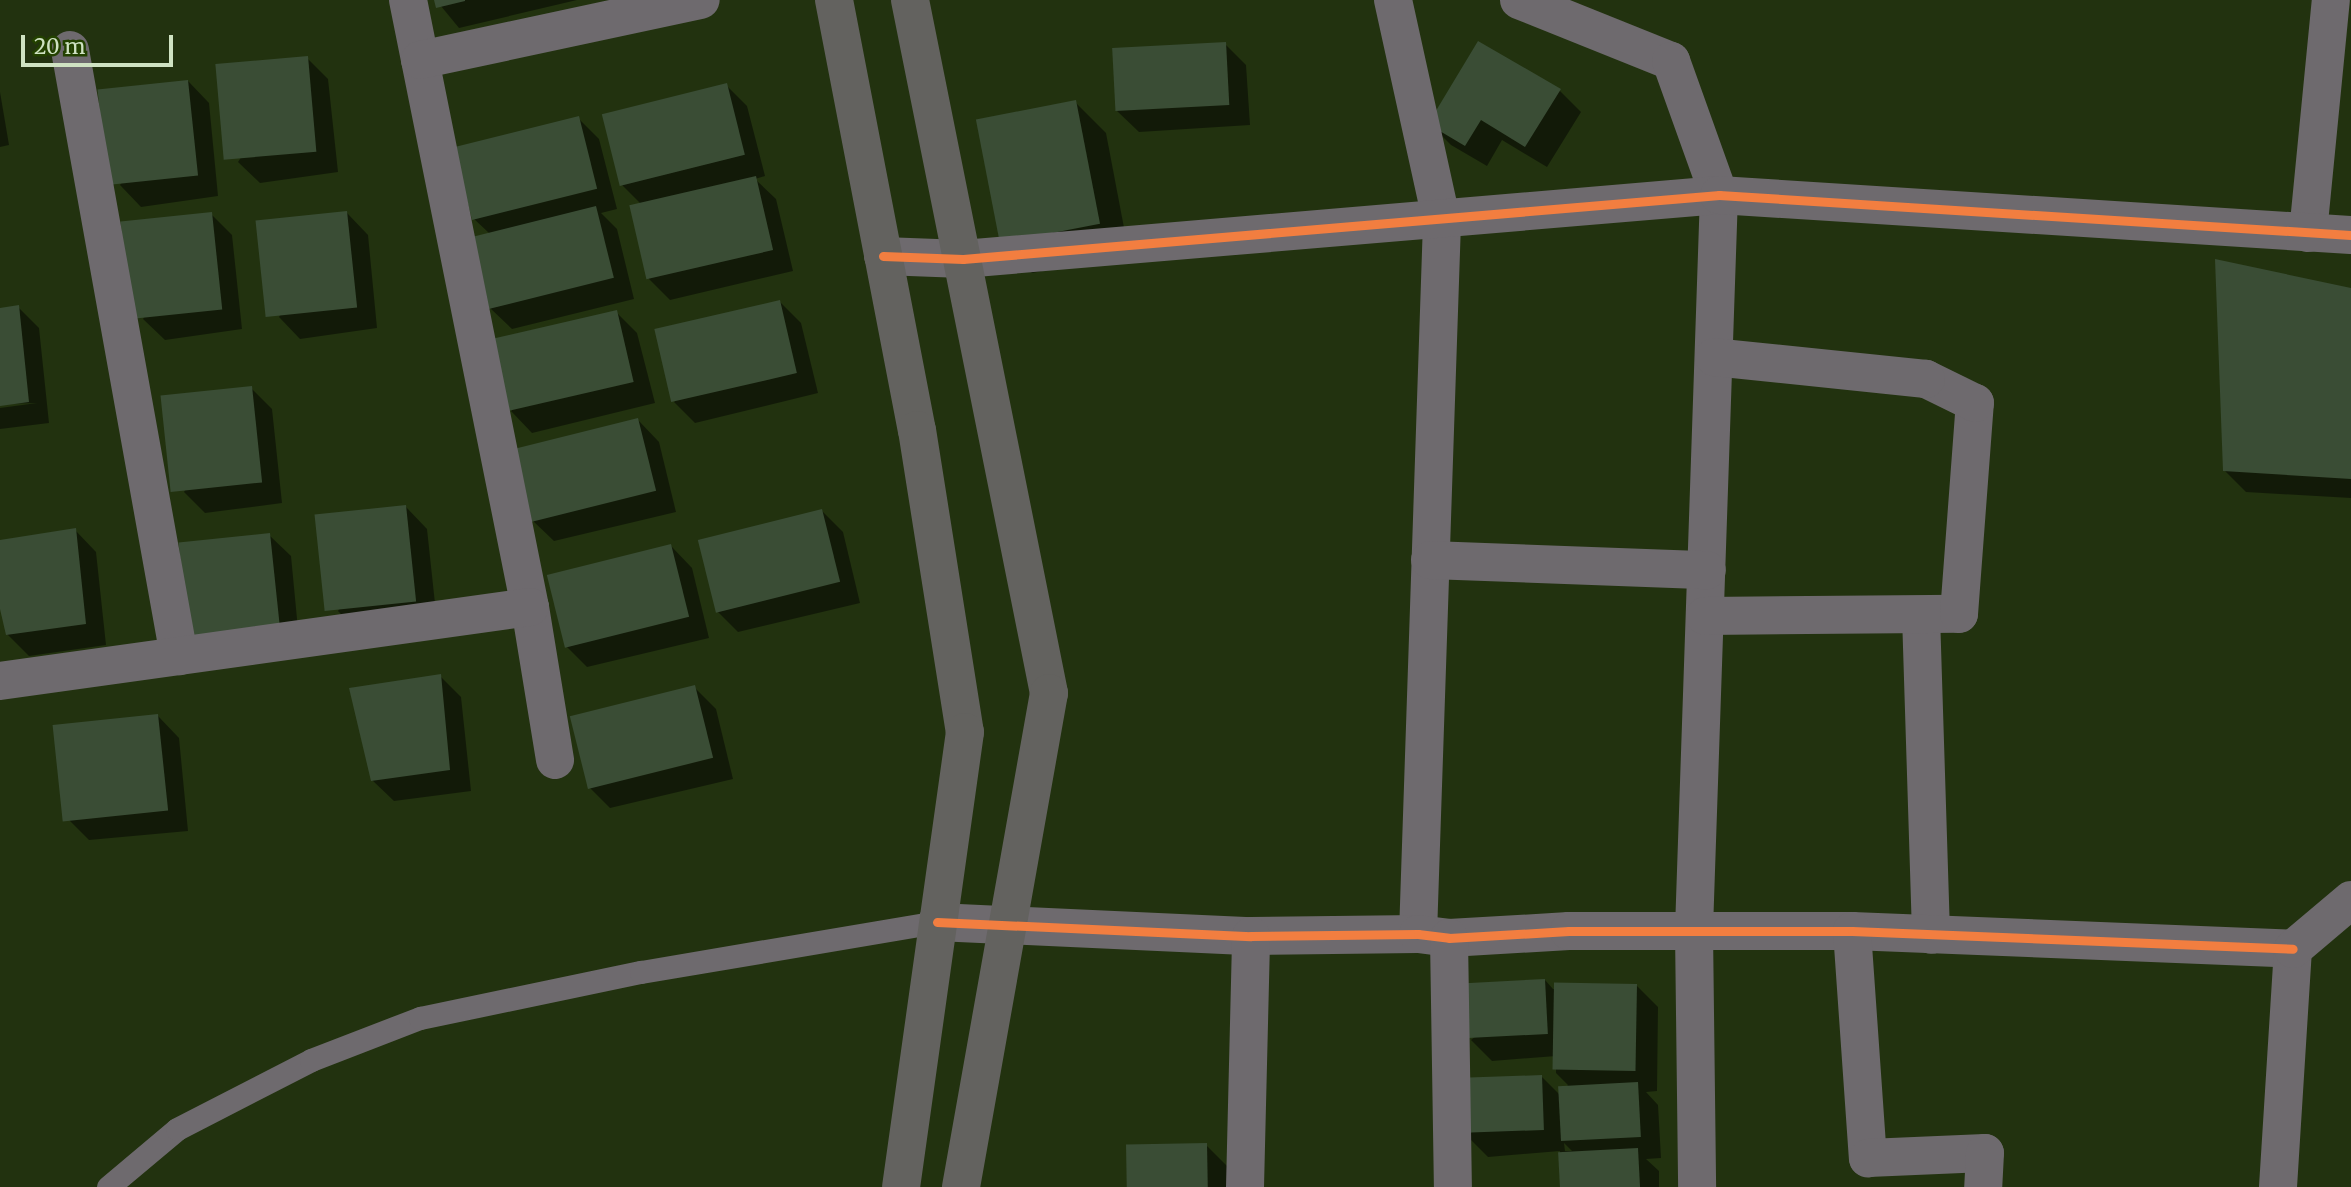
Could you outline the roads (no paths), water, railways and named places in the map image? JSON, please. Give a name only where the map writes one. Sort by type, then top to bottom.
[{"type":"street","points":[[408,0],[530,607],[555,760]]},
{"type":"street","points":[[420,60],[701,0]]},
{"type":"street","points":[[834,0],[917,430],[965,732],[901,1187]]},
{"type":"street","points":[[909,0],[1049,693],[961,1187]]},
{"type":"street","points":[[1392,0],[1442,222],[1430,560],[1433,936],[1453,1187]]},
{"type":"street","points":[[1519,0],[1671,61],[1719,195],[1695,932],[1696,1187]]},
{"type":"street","points":[[2308,233],[2332,0]]},
{"type":"street","points":[[70,50],[179,656]]},
{"type":"street","points":[[883,256],[962,259],[1442,222],[1719,195],[2351,235]]},
{"type":"street","points":[[1705,616],[1959,614],[1975,403],[1926,379],[1714,357]]},
{"type":"street","points":[[1430,560],[1707,570]]},
{"type":"street","points":[[0,681],[530,607]]},
{"type":"street","points":[[1921,615],[1931,934]]},
{"type":"street","points":[[937,922],[1251,936],[1852,931],[2293,949],[2351,900]]},
{"type":"street","points":[[1852,931],[1868,1158],[1985,1153],[1983,1187]]},
{"type":"street","points":[[1245,1187],[1251,936]]},
{"type":"street","points":[[2278,1187],[2293,949]]},
{"type":"lane","points":[[108,1187],[177,1129],[311,1060],[420,1018],[641,972],[937,922]]}]
